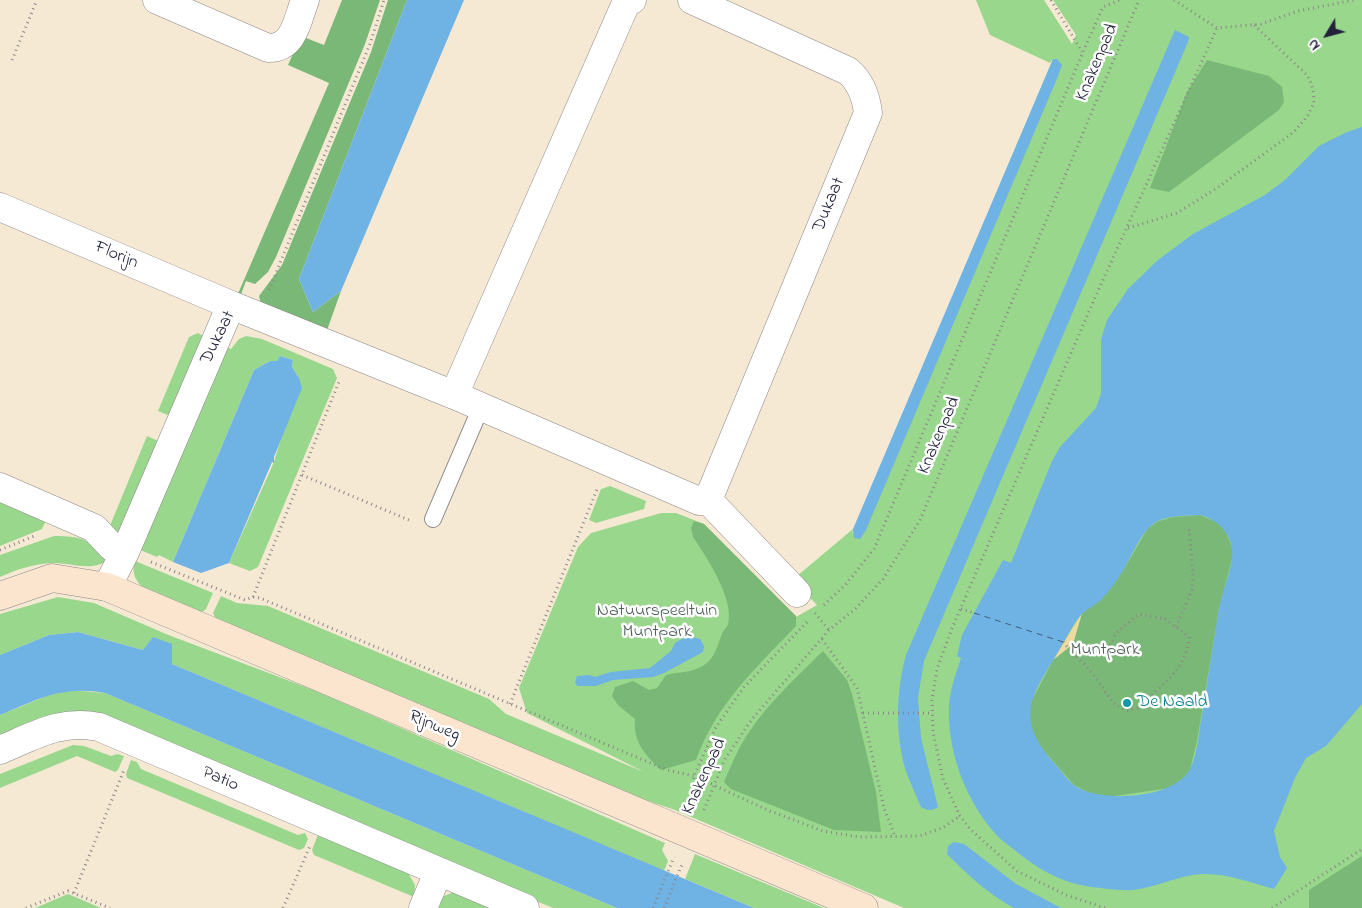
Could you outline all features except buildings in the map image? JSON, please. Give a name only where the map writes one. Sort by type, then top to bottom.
[{"type":"street","points":[[157,0],[268,48],[278,48],[288,43],[305,0]]},
{"type":"street","points":[[454,395],[626,3],[632,0]]},
{"type":"street","name":"Dukaat","points":[[107,587],[119,549],[231,305],[454,395],[699,501],[708,500],[868,113],[866,101],[858,80],[848,71],[692,0]]},
{"type":"street","name":"Florijn","points":[[0,207],[231,305]]},
{"type":"street","points":[[0,487],[94,528],[119,549]]},
{"type":"street","points":[[708,500],[797,594]]},
{"type":"street","name":"Rijnweg","points":[[0,596],[52,578],[107,587],[864,908]]},
{"type":"street","name":"Patio","points":[[0,750],[60,726],[80,723],[98,727],[438,873],[525,908]]},
{"type":"street","points":[[422,908],[438,873]]},
{"type":"lane","points":[[433,519],[481,407]]},
{"type":"path","points":[[12,60],[37,0]]},
{"type":"path","points":[[258,316],[370,44],[384,0]]},
{"type":"path","points":[[1051,0],[1082,52]]},
{"type":"path","name":"Knakenpad","points":[[694,776],[716,726],[744,687],[846,584],[874,549],[1082,52],[1103,7],[1120,0]]},
{"type":"path","name":"Knakenpad","points":[[692,836],[725,759],[752,719],[829,630],[856,608],[883,579],[920,520],[1139,0]]},
{"type":"path","points":[[1174,0],[1217,28],[1252,24],[1298,11],[1354,0]]},
{"type":"path","points":[[1127,228],[1177,213],[1217,188],[1294,132],[1308,115],[1314,103],[1314,89],[1308,76],[1252,24]]},
{"type":"path","points":[[1106,908],[1066,895],[1017,871],[970,829],[960,816],[943,779],[933,732],[937,669],[1038,426],[1217,28]]},
{"type":"path","points":[[253,597],[350,353]]},
{"type":"path","points":[[510,704],[608,462]]},
{"type":"path","points":[[302,475],[428,528],[433,519]]},
{"type":"path","points":[[1176,627],[1192,590],[1193,576],[1189,527]]},
{"type":"path","points":[[0,550],[41,534]]},
{"type":"path","points":[[119,549],[245,600],[253,597],[668,770],[694,776],[823,831],[860,837],[920,836],[942,828],[960,816]]},
{"type":"path","points":[[961,609],[974,614]]},
{"type":"path","points":[[1062,642],[1098,681],[1111,702],[1128,711],[1137,708],[1180,668],[1188,651],[1189,637],[1165,619],[1139,614],[1116,633],[1110,646],[1099,651],[1069,649]]},
{"type":"path","points":[[822,639],[857,688],[884,808],[895,836]]},
{"type":"path","points":[[863,713],[933,713]]},
{"type":"path","points":[[74,893],[135,744]]},
{"type":"path","points":[[284,908],[320,821]]},
{"type":"path","points":[[1272,908],[1362,849]]},
{"type":"path","points":[[653,908],[669,869]]},
{"type":"path","points":[[664,908],[680,871]]},
{"type":"path","points":[[26,908],[68,891],[110,908]]},
{"type":"green space","points":[[342,0],[380,0],[365,44],[276,257],[268,272],[255,284],[246,281],[240,297],[237,296],[329,83],[288,65],[301,36],[324,45]]},
{"type":"green space","points":[[388,0],[407,0],[299,279],[313,312],[341,291],[326,333],[262,308],[259,296],[282,265],[371,52]]},
{"type":"green space","name":"Muntpark","points":[[976,0],[1044,0],[1072,44],[1076,35],[1053,0],[1362,0],[1362,908],[904,908],[675,810],[639,798],[216,619],[213,613],[221,596],[237,603],[268,606],[489,699],[506,714],[644,772],[527,713],[519,688],[578,547],[591,533],[661,513],[676,513],[704,524],[796,617],[817,605],[798,586],[797,576],[853,529],[852,534],[1053,59],[1050,63],[990,35]]},
{"type":"green space","points":[[1207,60],[1269,76],[1282,87],[1284,102],[1279,110],[1169,192],[1150,188],[1187,92]]},
{"type":"green space","points":[[198,333],[203,336],[170,416],[158,411],[189,337]]},
{"type":"green space","points":[[246,336],[262,339],[333,369],[337,378],[258,567],[250,571],[229,563],[274,462],[299,378],[292,367],[293,360],[280,356],[277,361],[270,361],[254,370],[173,562],[159,555],[157,557],[138,549],[223,345],[231,349],[239,339]]},
{"type":"green space","points":[[147,436],[158,441],[118,541],[109,528]]},
{"type":"green space","points":[[610,486],[646,501],[644,509],[596,523],[589,520],[601,489]]},
{"type":"green space","points":[[0,496],[48,516],[42,529],[0,546]]},
{"type":"green space","points":[[1200,515],[1219,523],[1227,534],[1232,548],[1232,559],[1219,609],[1197,741],[1190,770],[1182,780],[1170,788],[1108,797],[1091,794],[1074,785],[1043,750],[1033,734],[1029,716],[1031,702],[1053,660],[1073,644],[1082,613],[1101,600],[1124,569],[1148,528],[1159,521],[1173,517]]},
{"type":"green space","points":[[694,521],[704,524],[796,616],[796,626],[752,672],[726,704],[715,721],[696,760],[661,770],[641,748],[636,735],[635,719],[618,705],[612,696],[615,687],[633,681],[649,690],[657,688],[666,675],[693,670],[707,663],[714,655],[727,625],[729,614],[718,579],[693,537],[691,528]]},
{"type":"green space","points":[[54,536],[85,540],[109,560],[95,566],[60,563],[39,564],[19,569],[0,577],[0,555]]},
{"type":"green space","points":[[135,561],[213,593],[206,609],[201,613],[155,596],[137,581],[134,572]]},
{"type":"green space","points":[[58,597],[94,603],[166,634],[316,691],[665,843],[662,850],[668,861],[664,871],[172,664],[172,644],[143,650],[78,632],[49,635],[0,655],[0,614]]},
{"type":"green space","points":[[823,651],[847,680],[852,694],[876,792],[881,832],[834,830],[731,789],[724,782],[740,747],[757,721],[778,696]]},
{"type":"green space","points":[[70,690],[105,693],[617,908],[553,908],[115,724],[0,741],[0,715],[49,695]]},
{"type":"green space","points":[[73,745],[84,746],[111,756],[117,754],[124,756],[118,770],[115,772],[77,756],[0,788],[0,774]]},
{"type":"green space","points":[[131,760],[137,762],[141,769],[298,835],[305,833],[308,839],[304,848],[299,850],[127,778],[126,774]]},
{"type":"green space","points":[[319,832],[407,871],[415,885],[414,897],[314,855],[312,850]]},
{"type":"green space","points":[[695,854],[824,908],[754,908],[685,879]]},
{"type":"green space","points":[[1362,856],[1362,908],[1309,908],[1309,890]]},
{"type":"green space","points":[[454,892],[502,908],[440,908],[433,905],[439,898]]},
{"type":"green space","points":[[68,894],[101,908],[35,908]]},
{"type":"sand","points":[[1082,613],[1073,644],[1053,660]]},
{"type":"water","points":[[407,0],[464,0],[341,291],[313,312],[299,279]]},
{"type":"water","points":[[1175,30],[1189,37],[1188,42],[924,661],[918,698],[921,738],[938,807],[932,810],[926,809],[921,807],[909,780],[900,743],[898,713],[900,683],[906,655]]},
{"type":"water","points":[[1053,59],[1057,59],[1062,65],[1056,81],[866,530],[860,539],[854,538],[853,529]]},
{"type":"water","points":[[1362,127],[1362,704],[1326,746],[1306,758],[1295,778],[1274,831],[1280,857],[1287,868],[1274,889],[1212,874],[1185,876],[1133,890],[1091,887],[1061,879],[1025,859],[996,835],[974,805],[966,789],[955,757],[949,723],[949,706],[961,658],[957,656],[962,635],[1003,560],[1011,563],[1052,461],[1060,447],[1096,408],[1101,394],[1101,340],[1107,320],[1128,289],[1158,260],[1193,234],[1265,195],[1285,180],[1319,146]],"holes":[[[1200,515],[1217,523],[1225,531],[1231,543],[1232,556],[1230,571],[1219,609],[1195,755],[1189,771],[1168,788],[1152,793],[1118,796],[1101,795],[1075,786],[1042,748],[1034,734],[1031,709],[1039,684],[1074,624],[1083,613],[1100,601],[1112,587],[1147,529],[1158,521],[1168,518]]]},
{"type":"water","points":[[280,356],[293,360],[292,367],[299,378],[302,388],[274,457],[274,463],[272,462],[229,563],[201,573],[173,562],[254,370],[270,361],[277,361]]},
{"type":"water","points":[[78,632],[143,650],[153,637],[172,644],[172,664],[754,908],[617,908],[105,693],[90,691],[63,692],[39,699],[0,715],[0,655],[49,635]]},
{"type":"water","points":[[687,636],[700,639],[704,646],[703,652],[664,673],[653,677],[613,680],[596,686],[578,686],[575,683],[577,676],[589,675],[595,677],[611,672],[650,668],[671,651],[675,643]]},
{"type":"water","points":[[954,842],[964,844],[1016,884],[1061,908],[1014,908],[1005,903],[979,884],[947,854],[948,846]]},
{"type":"ferry route","points":[[974,613],[1063,642]]},
{"type":"place","name":"De Naald","points":[[1127,703]]},
{"type":"park label","name":"Natuurspeeltuin Muntpark","points":[[657,622]]}]
